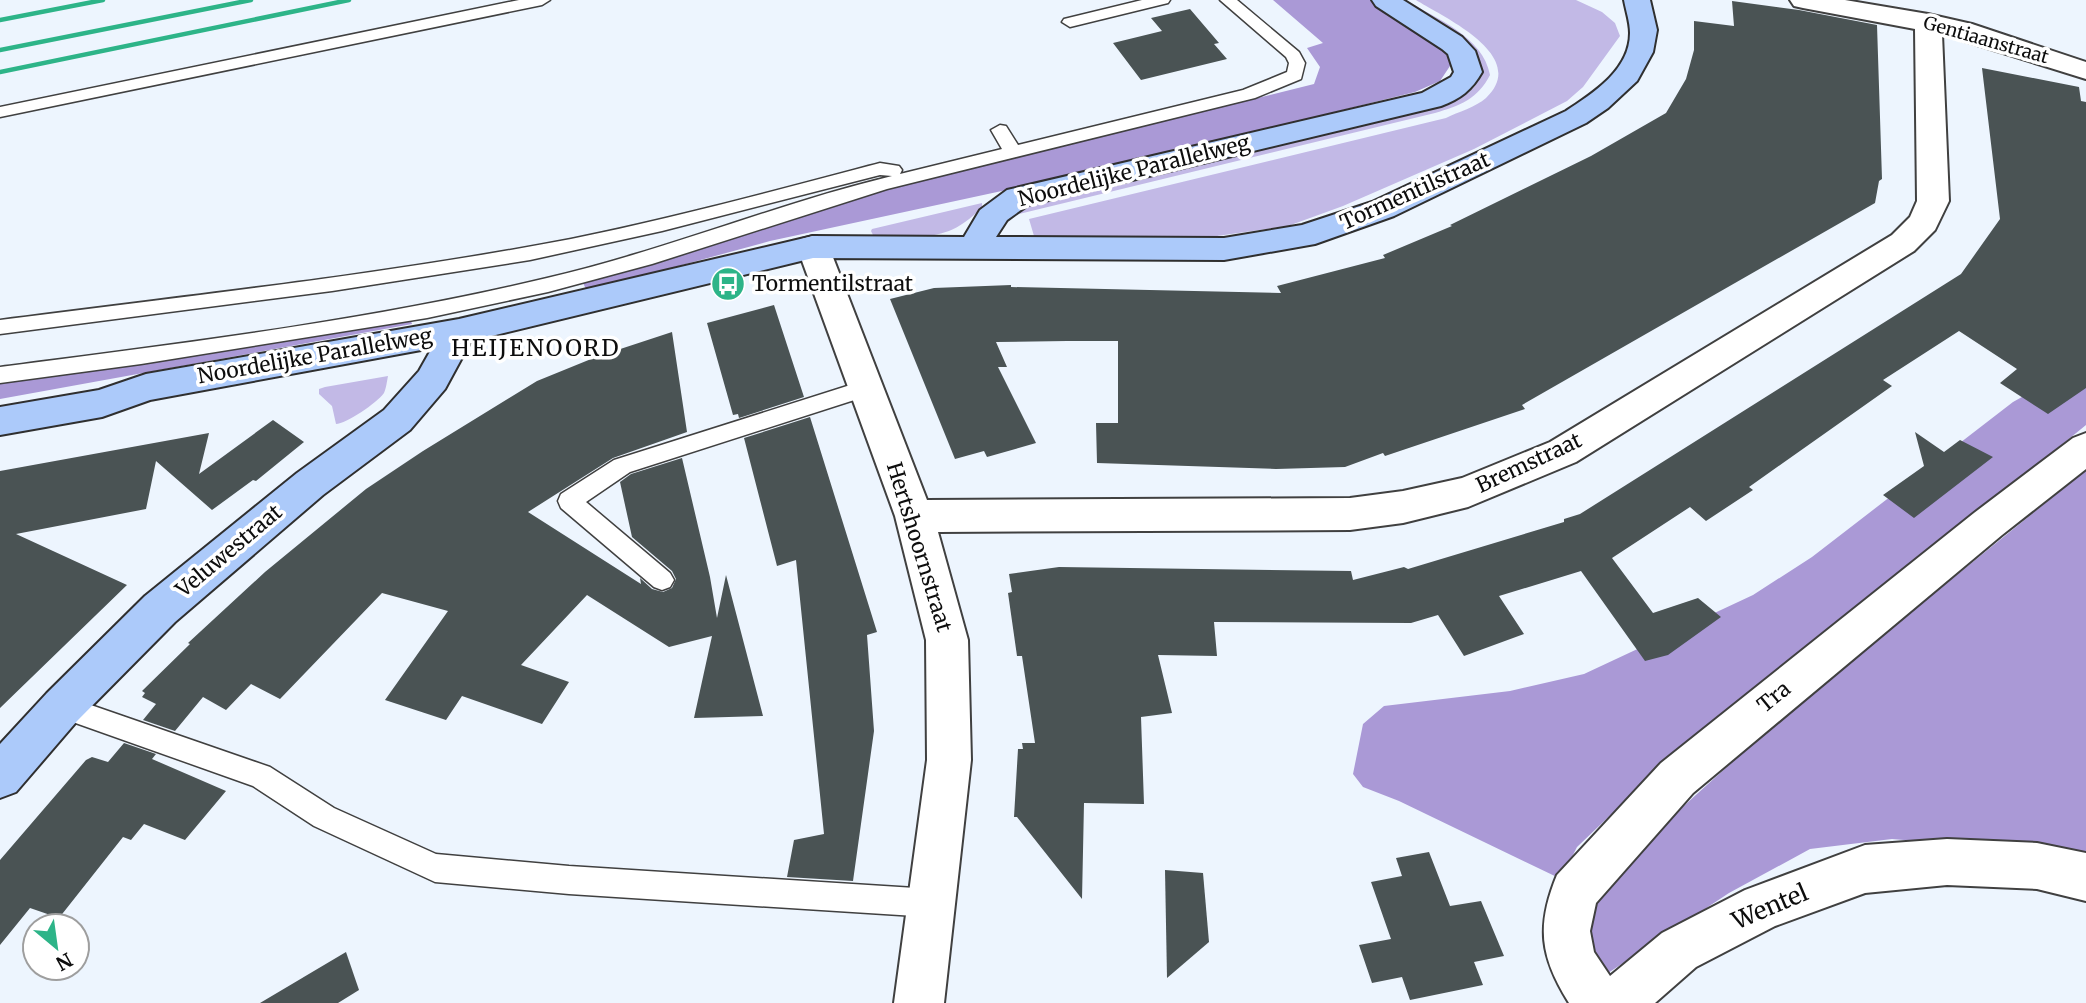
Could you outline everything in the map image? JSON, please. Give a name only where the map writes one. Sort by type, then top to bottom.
[{"type":"street","name":"Noordelijke Parallelweg","points":[[0,421],[102,403],[146,387],[459,331],[548,298],[813,247],[976,248],[984,224],[994,211],[1018,197],[1431,100],[1449,93],[1463,83],[1468,72],[1461,51],[1385,0]]},
{"type":"street","name":"Tormentilstraat","points":[[976,248],[1224,250],[1304,236],[1360,219],[1576,117],[1605,98],[1633,69],[1644,37],[1635,0]]},
{"type":"street","name":"Gentiaanstraat","points":[[1803,0],[1928,22],[2011,45],[2086,71]]},
{"type":"street","name":"Bremstraat","points":[[914,516],[1350,514],[1468,492],[1563,452],[1903,243],[1924,222],[1933,201],[1928,22]]},
{"type":"street","name":"Hertshoornstraat","points":[[813,247],[914,516],[947,640],[949,760],[931,903]]},
{"type":"street","name":"Veluwestraat","points":[[0,777],[62,707],[160,609],[236,543],[397,419],[432,380],[459,331]]},
{"type":"street","name":"Tra","points":[[1598,1003],[1571,961],[1566,931],[1574,892],[1676,778],[1988,524],[2086,448]]},
{"type":"street","name":"Wentel","points":[[1616,1003],[1679,950],[1762,907],[1866,869],[1947,862],[2037,866],[2086,877]]},
{"type":"street","points":[[919,1003],[931,903]]},
{"type":"lane","points":[[0,112],[542,0]]},
{"type":"lane","points":[[1070,22],[1162,0]]},
{"type":"lane","points":[[0,375],[414,313],[548,298],[645,259],[882,184],[1249,94],[1295,75],[1297,63],[1293,55],[1228,0]]},
{"type":"lane","points":[[999,130],[1013,152]]},
{"type":"lane","points":[[0,327],[361,281],[506,257],[678,220],[880,169],[924,174]]},
{"type":"lane","points":[[662,579],[569,501],[622,466],[866,388]]},
{"type":"lane","points":[[62,707],[261,776],[324,817],[435,868],[569,880],[931,903]]},
{"type":"shaded area","points":[[1273,0],[1370,0],[1444,46],[1452,63],[1440,81],[1415,92],[1117,166],[770,241],[587,291],[583,283],[874,193],[1314,84],[1320,67],[1307,48],[1323,43]]},
{"type":"shaded area","points":[[1398,0],[1406,0],[1457,30],[1478,50],[1486,61],[1490,75],[1474,96],[1435,113],[1019,214],[1036,202],[1440,106],[1460,98],[1475,86],[1479,78],[1478,60],[1471,49]]},
{"type":"shaded area","points":[[1416,0],[1576,0],[1602,12],[1615,23],[1620,36],[1583,87],[1567,101],[1474,149],[1343,206],[1288,226],[1217,236],[1034,236],[1029,219],[1446,118],[1482,101],[1497,82],[1498,68],[1491,53],[1462,28]]},
{"type":"shaded area","points":[[982,203],[982,207],[969,219],[944,233],[905,236],[873,235],[871,231],[872,229]]},
{"type":"shaded area","points":[[411,321],[412,324],[0,399],[0,384]]},
{"type":"shaded area","points":[[2086,361],[2086,425],[1768,682],[1621,805],[1577,847],[1561,879],[1399,801],[1363,787],[1353,774],[1363,724],[1384,706],[1510,691],[1584,674],[1753,595],[1812,557],[2013,402]]},
{"type":"shaded area","points":[[388,376],[385,391],[380,397],[341,423],[336,424],[332,406],[319,394],[319,389],[325,387]]},
{"type":"shaded area","points":[[2086,470],[2086,866],[2000,848],[1892,839],[1810,849],[1729,893],[1605,975],[1589,935],[1594,900],[1654,833],[1783,716]]},
{"type":"building","points":[[1732,1],[1877,25],[1882,179],[1879,181],[1875,203],[1522,405],[1525,409],[1385,456],[1383,453],[1345,467],[1276,469],[1097,463],[1096,423],[1118,423],[1118,341],[1067,341],[996,342],[1007,367],[998,367],[1036,443],[987,457],[984,451],[955,459],[890,299],[934,288],[1011,285],[1281,293],[1277,286],[1385,258],[1383,255],[1452,226],[1450,225],[1591,156],[1666,113],[1686,79],[1694,50],[1694,21],[1734,26]]},
{"type":"building","points":[[1190,9],[1219,43],[1214,44],[1227,59],[1141,80],[1113,43],[1162,31],[1151,18]]},
{"type":"building","points":[[1982,68],[2079,87],[2081,101],[2086,102],[2086,388],[2048,414],[2000,383],[2017,369],[1959,331],[1883,380],[1892,386],[1749,487],[1753,490],[1706,521],[1690,507],[1612,558],[1653,613],[1698,598],[1721,617],[1668,655],[1645,661],[1581,571],[1499,596],[1524,634],[1464,656],[1438,615],[1411,623],[1214,622],[1217,656],[1158,655],[1172,713],[1141,717],[1144,804],[1084,803],[1082,899],[1017,817],[1014,817],[1018,749],[1023,749],[1022,743],[1035,743],[1022,656],[1017,656],[1008,593],[1012,592],[1009,574],[1059,567],[1351,571],[1353,580],[1404,567],[1408,569],[1564,522],[1564,519],[1580,514],[1961,274],[2000,219]]},
{"type":"building","points":[[774,305],[804,397],[739,418],[738,414],[733,415],[707,323]]},
{"type":"building","points":[[672,332],[687,432],[613,458],[528,512],[641,584],[640,578],[652,589],[663,592],[672,588],[676,579],[672,571],[632,537],[620,482],[631,474],[682,458],[717,618],[726,575],[763,716],[694,718],[712,636],[669,647],[587,595],[521,665],[569,682],[542,724],[462,696],[446,720],[385,700],[448,611],[382,593],[280,699],[251,684],[226,710],[203,697],[175,731],[143,720],[156,704],[142,697],[145,693],[142,691],[190,644],[188,643],[265,572],[366,489],[537,381],[596,357]]},
{"type":"building","points":[[810,417],[877,632],[867,635],[874,731],[853,881],[787,877],[794,840],[824,834],[796,560],[777,566],[744,438]]},
{"type":"building","points":[[273,420],[304,442],[256,481],[253,480],[212,510],[156,461],[146,509],[16,534],[127,585],[0,708],[0,471],[209,433],[199,474]]},
{"type":"building","points":[[1915,432],[1944,452],[1960,440],[1993,457],[1914,518],[1883,495],[1924,466]]},
{"type":"building","points":[[124,743],[156,754],[152,759],[226,791],[185,840],[144,824],[131,840],[123,837],[64,912],[42,912],[30,908],[27,912],[21,912],[21,919],[0,945],[0,860],[86,760],[92,757],[108,762]]},
{"type":"building","points":[[1429,852],[1450,906],[1481,901],[1504,956],[1474,962],[1483,985],[1410,1000],[1402,977],[1372,983],[1359,945],[1391,939],[1371,882],[1402,876],[1396,858]]},
{"type":"building","points":[[1165,870],[1203,873],[1209,942],[1167,978]]},
{"type":"building","points":[[346,952],[359,990],[338,1003],[260,1003]]},
{"type":"railway","points":[[0,20],[103,0]]},
{"type":"railway","points":[[0,50],[251,0]]},
{"type":"railway","points":[[0,72],[349,0]]},
{"type":"place","name":"Tormentilstraat","points":[[728,284]]},
{"type":"district","name":"HEIJENOORD","points":[[536,348]]}]
